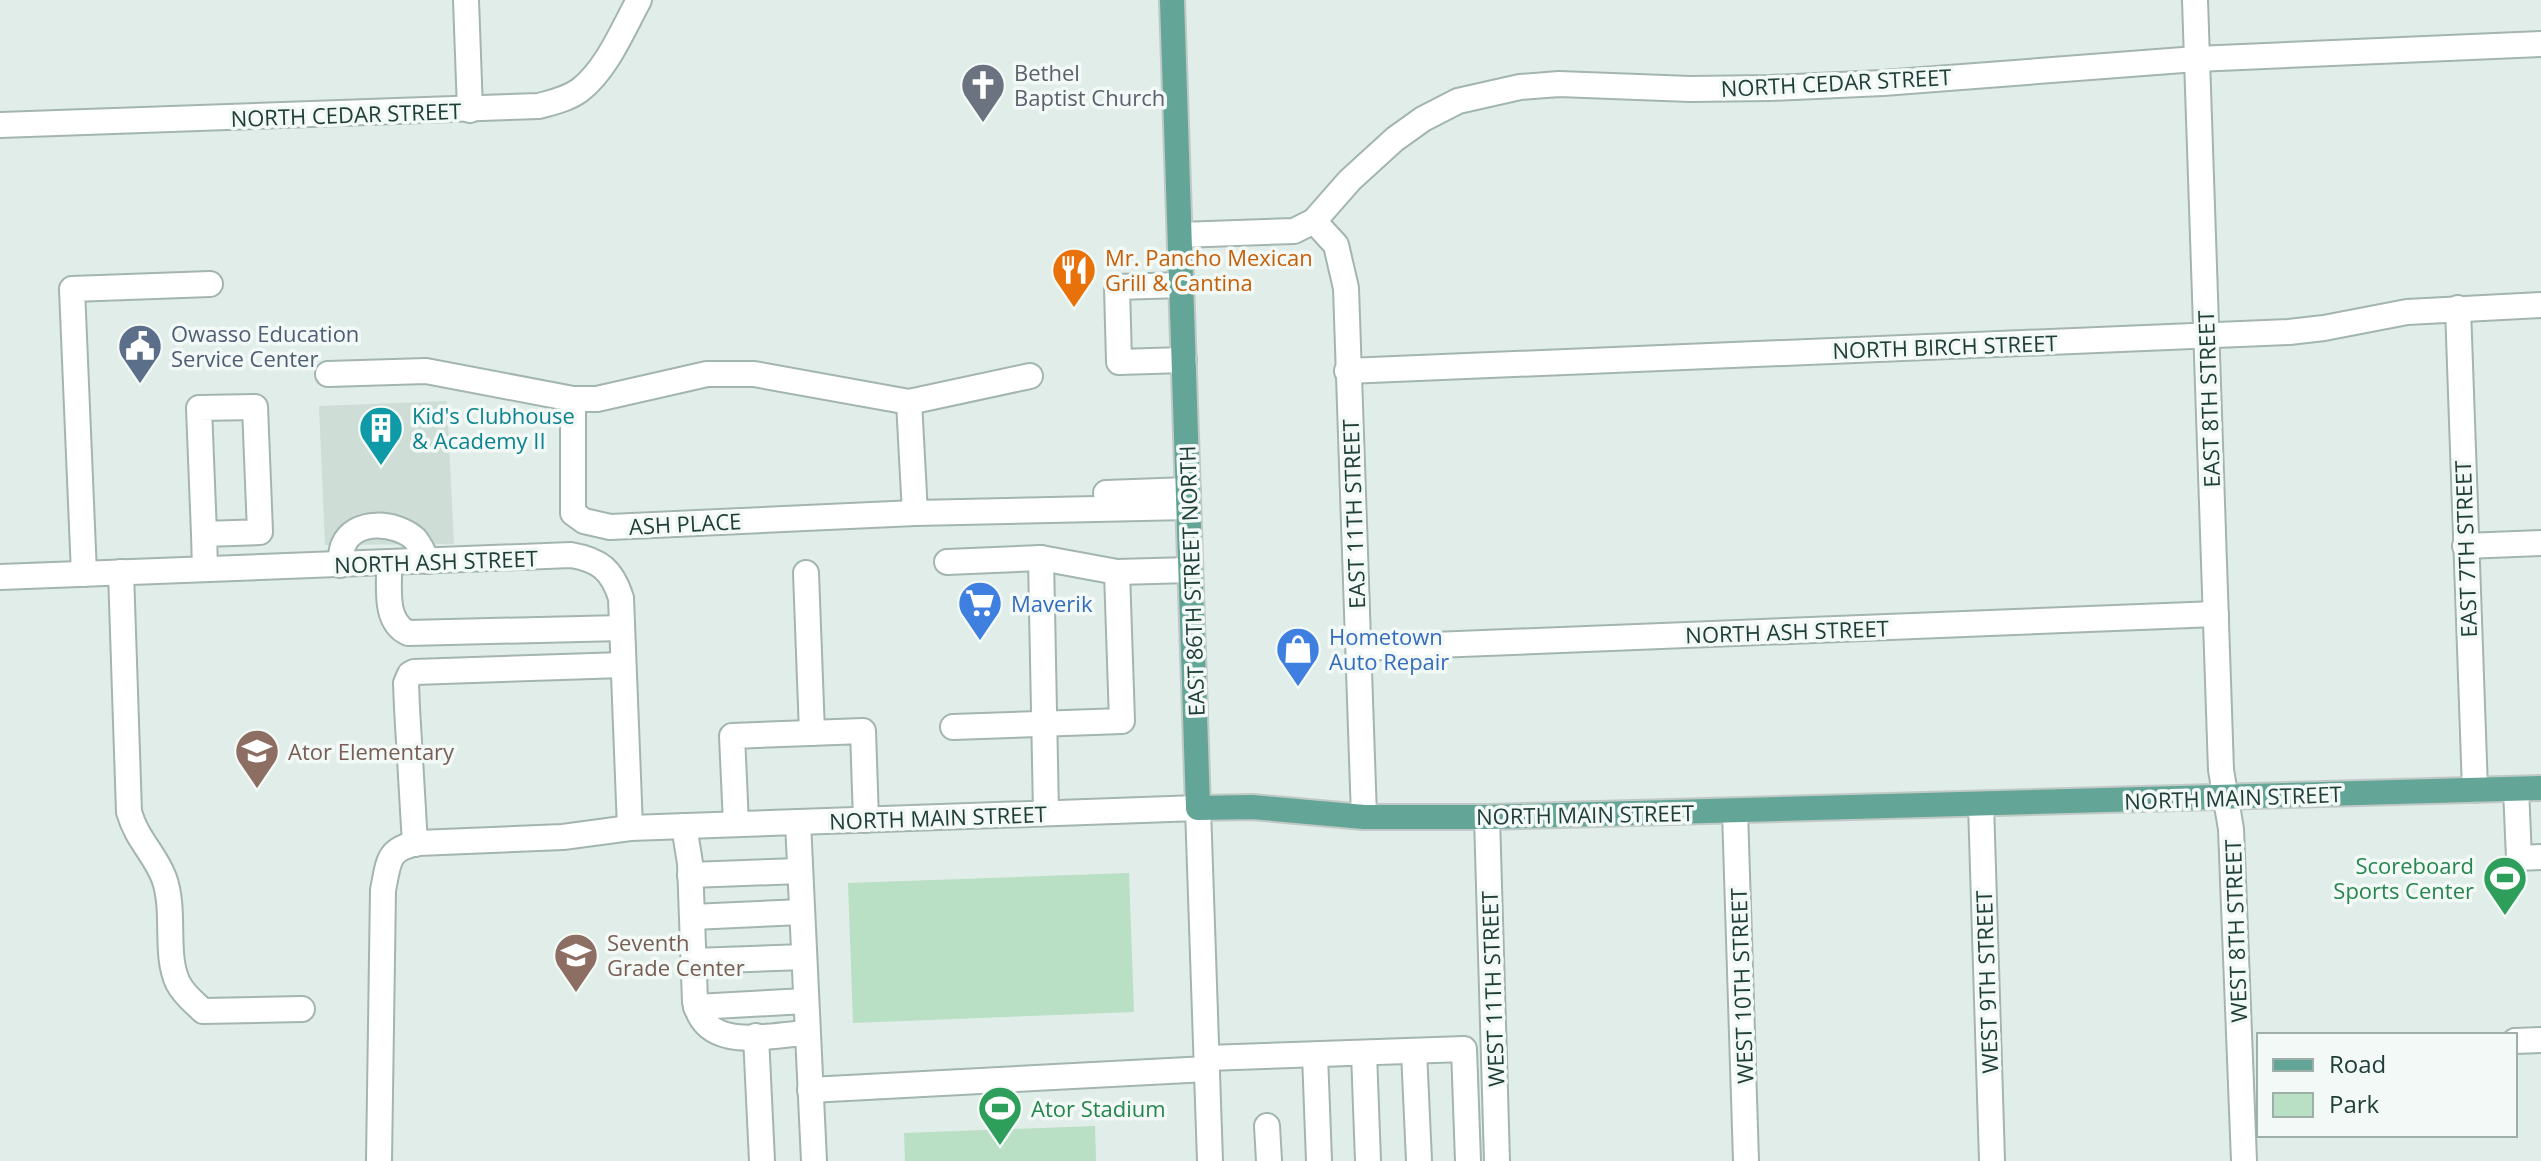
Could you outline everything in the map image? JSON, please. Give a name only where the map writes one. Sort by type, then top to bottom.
[{"type":"main road","name":"EAST 86TH STREET NORTH","points":[[1172,0],[1198,808]]},
{"type":"main road","name":"NORTH MAIN STREET","points":[[1198,808],[1252,807],[1364,817],[1487,817],[2541,788]]},
{"type":"street","points":[[466,0],[470,110]]},
{"type":"street","name":"NORTH CEDAR STREET","points":[[0,125],[539,106],[562,100],[579,91],[593,78],[639,0]]},
{"type":"street","name":"EAST 8TH STREET","points":[[2195,0],[2221,770],[2226,797]]},
{"type":"street","name":"NORTH CEDAR STREET","points":[[1180,235],[1294,231],[1314,221],[1350,180],[1404,132],[1458,101],[1490,92],[1559,84],[1690,89],[1883,83],[2196,59],[2541,44]]},
{"type":"street","name":"EAST 11TH STREET","points":[[1314,221],[1336,245],[1346,288],[1364,817]]},
{"type":"street","points":[[84,574],[72,289],[210,284]]},
{"type":"street","points":[[1182,285],[1117,287],[1119,362],[1184,360]]},
{"type":"street","name":"NORTH BIRCH STREET","points":[[1347,371],[2205,335],[2324,328],[2407,312],[2541,305]]},
{"type":"street","name":"EAST 7TH STREET","points":[[2458,308],[2475,790]]},
{"type":"street","points":[[328,374],[426,371],[585,399],[693,377],[754,374],[909,402],[1030,376]]},
{"type":"street","name":"ASH PLACE","points":[[585,399],[571,498],[573,513],[584,521],[610,527],[1051,510],[1188,498]]},
{"type":"street","points":[[909,402],[915,513]]},
{"type":"street","points":[[204,534],[260,532],[255,407],[199,408],[205,569]]},
{"type":"street","points":[[340,565],[343,546],[348,538],[365,527],[382,525],[400,528],[417,541],[428,561]]},
{"type":"street","points":[[2465,546],[2541,543]]},
{"type":"street","name":"NORTH ASH STREET","points":[[0,577],[571,555],[587,558],[607,569],[615,580],[621,598],[630,828]]},
{"type":"street","points":[[947,562],[1041,558],[1117,572],[1190,570]]},
{"type":"street","points":[[1041,558],[1046,813]]},
{"type":"street","points":[[389,563],[391,618],[398,628],[408,633],[622,628]]},
{"type":"street","points":[[121,572],[129,812],[137,835],[164,879],[170,906],[174,972],[179,986],[203,1011],[302,1009]]},
{"type":"street","points":[[953,727],[1122,721],[1117,572]]},
{"type":"street","points":[[806,573],[812,733]]},
{"type":"street","name":"NORTH ASH STREET","points":[[1359,648],[2216,614]]},
{"type":"street","points":[[379,1161],[383,890],[389,859],[396,849],[415,844],[406,683],[410,674],[460,669],[623,665]]},
{"type":"street","points":[[736,824],[732,736],[863,731],[866,820]]},
{"type":"street","points":[[2516,789],[2519,858],[2541,857]]},
{"type":"street","name":"WEST 8TH STREET","points":[[2226,797],[2231,829],[2244,1161]]},
{"type":"street","name":"WEST 9TH STREET","points":[[1981,804],[1992,1161]]},
{"type":"street","name":"NORTH MAIN STREET","points":[[415,844],[563,837],[630,828],[1198,808]]},
{"type":"street","name":"EAST 86TH STREET NORTH","points":[[1198,808],[1210,1161]]},
{"type":"street","name":"WEST 10TH STREET","points":[[1735,811],[1746,1161]]},
{"type":"street","name":"WEST 11TH STREET","points":[[1487,817],[1497,1161]]},
{"type":"street","points":[[798,822],[814,1161]]},
{"type":"street","points":[[684,826],[690,875],[696,1007],[703,1024],[711,1031],[733,1037],[807,1033]]},
{"type":"street","points":[[690,875],[800,871]]},
{"type":"street","points":[[692,917],[802,912]]},
{"type":"street","points":[[694,961],[804,957]]},
{"type":"street","points":[[696,1007],[805,1001]]},
{"type":"street","points":[[756,1036],[762,1161]]},
{"type":"street","points":[[2517,1041],[2541,1040]]},
{"type":"street","points":[[810,1090],[1315,1055],[1464,1049],[1468,1161]]},
{"type":"street","points":[[1414,1051],[1419,1161]]},
{"type":"street","points":[[1364,1053],[1368,1161]]},
{"type":"street","points":[[1315,1055],[1319,1161]]},
{"type":"street","points":[[1267,1126],[1269,1161]]},
{"type":"shaded area","points":[[447,401],[454,544],[325,545],[319,406]]},
{"type":"green space","points":[[1129,873],[1134,1012],[853,1023],[848,883]]},
{"type":"green space","name":"Ator Stadium","points":[[1095,1126],[1096,1161],[905,1161],[904,1133]]},
{"type":"place","name":"Bethel Baptist Church","points":[[983,124]]},
{"type":"place","name":"Mr. Pancho Mexican Grill & Cantina","points":[[1074,309]]},
{"type":"place","name":"Owasso Education Service Center","points":[[140,385]]},
{"type":"place","name":"Kid's Clubhouse & Academy II","points":[[381,467]]},
{"type":"place","name":"Maverik","points":[[980,642]]},
{"type":"place","name":"Hometown Auto Repair","points":[[1298,688]]},
{"type":"place","name":"Ator Elementary","points":[[257,790]]},
{"type":"place","name":"Scoreboard Sports Center","points":[[2505,917]]},
{"type":"place","name":"Seventh Grade Center","points":[[576,994]]},
{"type":"place","name":"Ator Stadium","points":[[1000,1147]]}]
